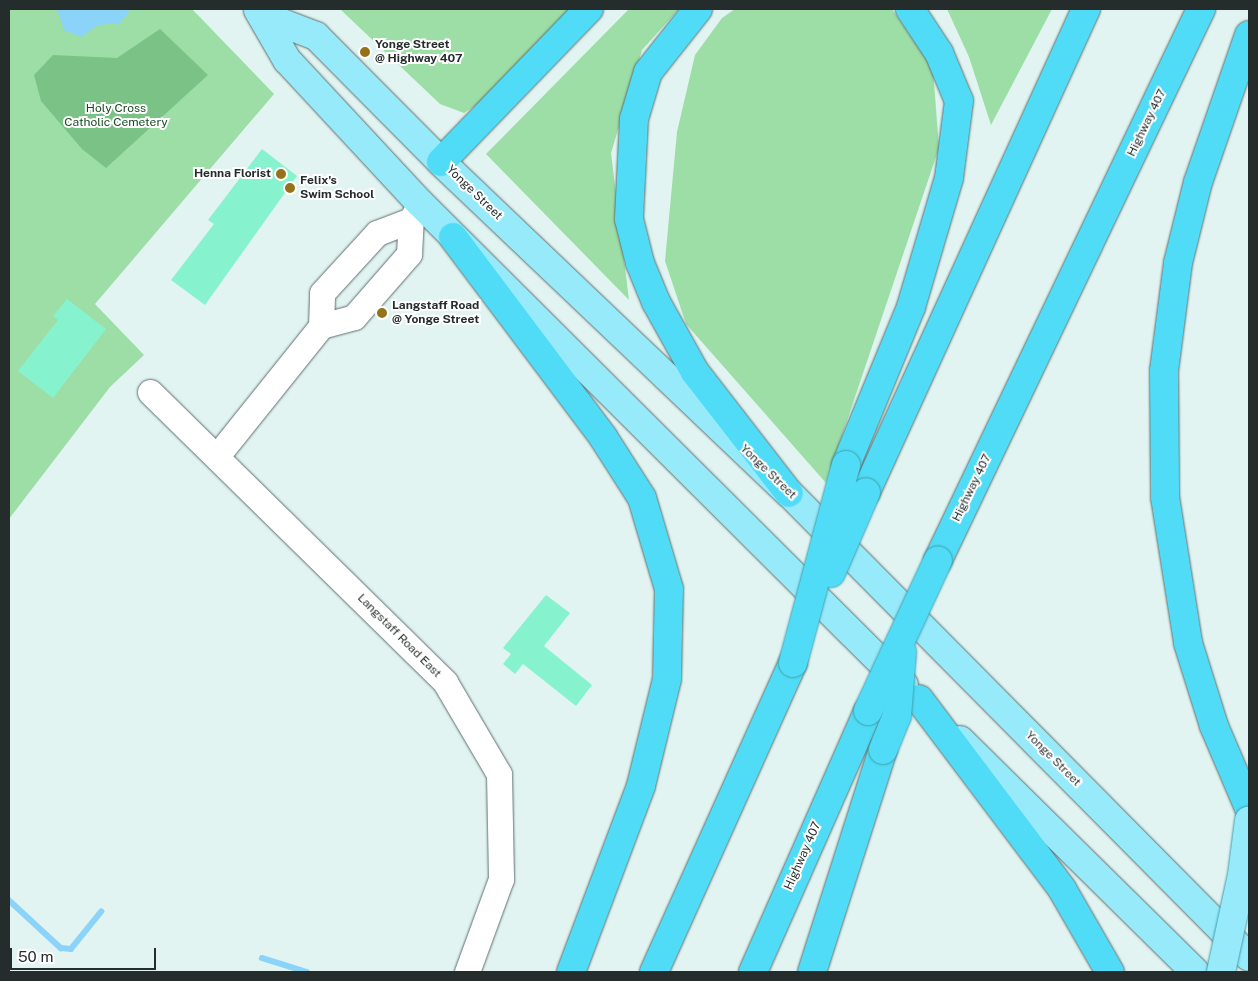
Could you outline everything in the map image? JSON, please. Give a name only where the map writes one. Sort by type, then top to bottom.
[{"type":"highway","points":[[441,162],[589,9]]},
{"type":"highway","points":[[698,9],[648,72],[634,119],[629,219],[640,262],[656,302],[695,372],[789,492]]},
{"type":"highway","points":[[793,662],[846,465],[912,307],[949,178],[959,101],[939,52],[910,9]]},
{"type":"highway","points":[[654,972],[793,662],[866,492],[1086,9]]},
{"type":"highway","name":"Highway 407","points":[[753,972],[903,633],[1201,9]]},
{"type":"highway","points":[[1249,35],[1198,182],[1178,263],[1164,372],[1165,498],[1188,643],[1214,726],[1249,808]]},
{"type":"highway","points":[[453,237],[602,438],[642,498],[669,589],[667,679],[641,786],[571,972]]},
{"type":"highway","points":[[812,972],[883,750],[897,716],[903,633]]},
{"type":"highway","points":[[919,699],[1062,889],[1110,972]]},
{"type":"main road","name":"Yonge Street","points":[[261,12],[316,36],[441,162],[789,492],[1249,957]]},
{"type":"main road","name":"Yonge Street","points":[[261,12],[287,60],[415,212],[453,237],[1195,972]]},
{"type":"main road","points":[[415,212],[441,162]]},
{"type":"main road","points":[[1221,972],[1242,875],[1249,820]]},
{"type":"street","points":[[321,326],[322,293],[377,233],[415,212]]},
{"type":"street","points":[[217,456],[321,326],[354,317],[409,254],[415,212]]},
{"type":"street","name":"Langstaff Road East","points":[[150,392],[445,682],[499,774],[501,879],[467,972]]},
{"type":"green space","name":"Holy Cross Catholic Cemetery","points":[[9,9],[192,9],[274,94],[95,304],[144,355],[110,387],[9,519]]},
{"type":"green space","points":[[340,9],[571,9],[486,99],[464,113],[440,104]]},
{"type":"green space","points":[[629,9],[679,9],[642,50],[611,153],[629,300],[486,154]]},
{"type":"green space","points":[[735,9],[892,9],[933,69],[939,148],[826,483],[686,324],[665,261],[677,132],[695,55],[722,18]]},
{"type":"green space","points":[[947,9],[1052,9],[991,125],[969,57]]},
{"type":"green space","points":[[160,29],[208,75],[106,168],[82,149],[41,101],[34,75],[53,55],[117,58]]},
{"type":"water","points":[[57,9],[131,9],[120,23],[98,25],[81,37],[64,30]]},
{"type":"building","points":[[262,149],[297,176],[205,305],[171,280],[214,224],[208,220]]},
{"type":"building","points":[[67,299],[106,329],[53,398],[18,371],[58,320],[53,316]]},
{"type":"building","points":[[546,595],[570,613],[544,646],[592,685],[576,706],[523,664],[515,674],[503,664],[511,654],[503,648]]},
{"type":"waterway","points":[[9,900],[61,948],[71,949],[101,912]]},
{"type":"waterway","points":[[262,958],[307,972]]},
{"type":"place","name":"Yonge Street @ Highway 407","points":[[365,52]]},
{"type":"place","name":"Henna Florist","points":[[281,174]]},
{"type":"place","name":"Felix's Swim School","points":[[290,188]]},
{"type":"place","name":"Langstaff Road @ Yonge Street","points":[[382,313]]}]
